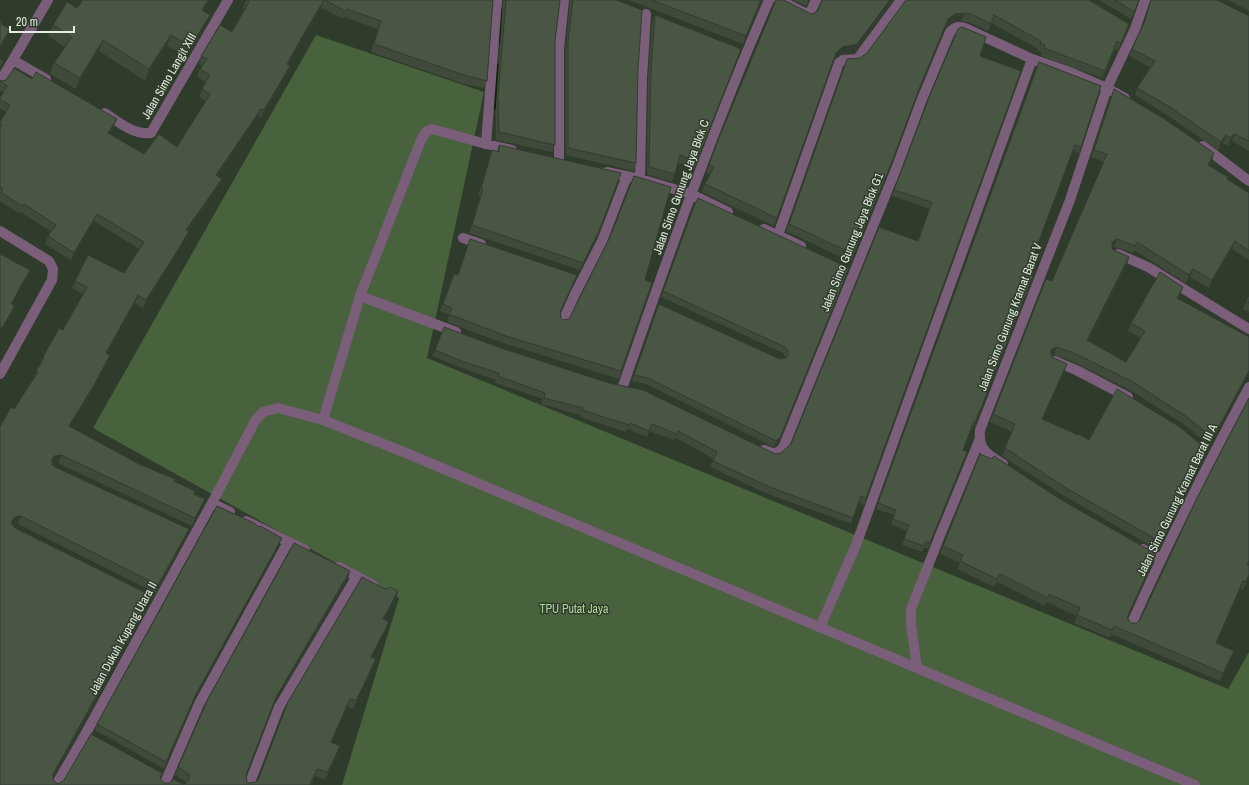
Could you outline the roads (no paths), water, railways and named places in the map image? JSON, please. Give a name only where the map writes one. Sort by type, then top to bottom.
[{"type":"street","points":[[0,82],[48,0]]},
{"type":"street","name":"Jalan Simo Langit XIII","points":[[95,108],[136,132],[144,134],[150,133],[228,0]]},
{"type":"street","points":[[559,160],[559,49],[564,0]]},
{"type":"street","name":"Jalan Simo Gunung Jaya Blok C","points":[[623,386],[656,303],[691,194],[742,51],[769,0]]},
{"type":"street","points":[[779,0],[809,16],[816,0]]},
{"type":"street","points":[[778,235],[839,63],[843,60],[856,59],[860,57],[901,0]]},
{"type":"street","name":"Jalan Simo Gunung Kramat Barat V","points":[[917,668],[911,624],[912,608],[936,544],[979,441],[980,430],[1070,200],[1107,88],[1132,27],[1145,0]]},
{"type":"street","points":[[486,144],[496,4]]},
{"type":"street","points":[[640,179],[642,78],[646,14]]},
{"type":"street","name":"Jalan Simo Gunung Jaya Blok G1","points":[[757,446],[775,454],[783,448],[851,270],[950,32],[955,27],[960,26],[1032,59]]},
{"type":"street","points":[[820,627],[856,545],[1032,59],[1070,72],[1107,88],[1132,102]]},
{"type":"street","points":[[13,60],[54,83]]},
{"type":"street","points":[[323,420],[360,296],[421,140],[426,132],[432,129],[486,144],[523,152]]},
{"type":"street","points":[[1197,142],[1249,181]]},
{"type":"street","points":[[597,169],[640,179],[691,194],[740,218]]},
{"type":"street","points":[[563,321],[580,277],[602,241],[627,176]]},
{"type":"street","points":[[754,225],[813,251]]},
{"type":"street","points":[[0,231],[49,261],[53,269],[52,280],[0,374]]},
{"type":"street","points":[[464,238],[493,248]]},
{"type":"street","points":[[1115,253],[1148,267],[1249,329]]},
{"type":"street","points":[[360,296],[464,335]]},
{"type":"street","points":[[1054,361],[1076,370],[1133,400]]},
{"type":"street","name":"Jalan Simo Gunung Kramat Barat III A","points":[[1131,625],[1209,453],[1249,387]]},
{"type":"street","name":"Jalan Dukuh Kupang Utara II","points":[[56,785],[89,735],[155,599],[192,532],[212,503],[255,421],[263,412],[278,408],[323,420],[406,453],[1195,785]]},
{"type":"street","points":[[979,441],[985,451],[1014,471]]},
{"type":"street","points":[[212,503],[315,555]]},
{"type":"street","points":[[166,780],[199,704],[288,542]]},
{"type":"street","points":[[1136,545],[1161,559]]},
{"type":"street","points":[[329,562],[383,590]]},
{"type":"street","points":[[249,785],[279,708],[357,576]]},
{"type":"waterway","points":[[501,11],[501,41]]},
{"type":"waterway","points":[[493,107],[499,66]]},
{"type":"park label","name":"TPU Putat Jaya","points":[[574,609]]}]
